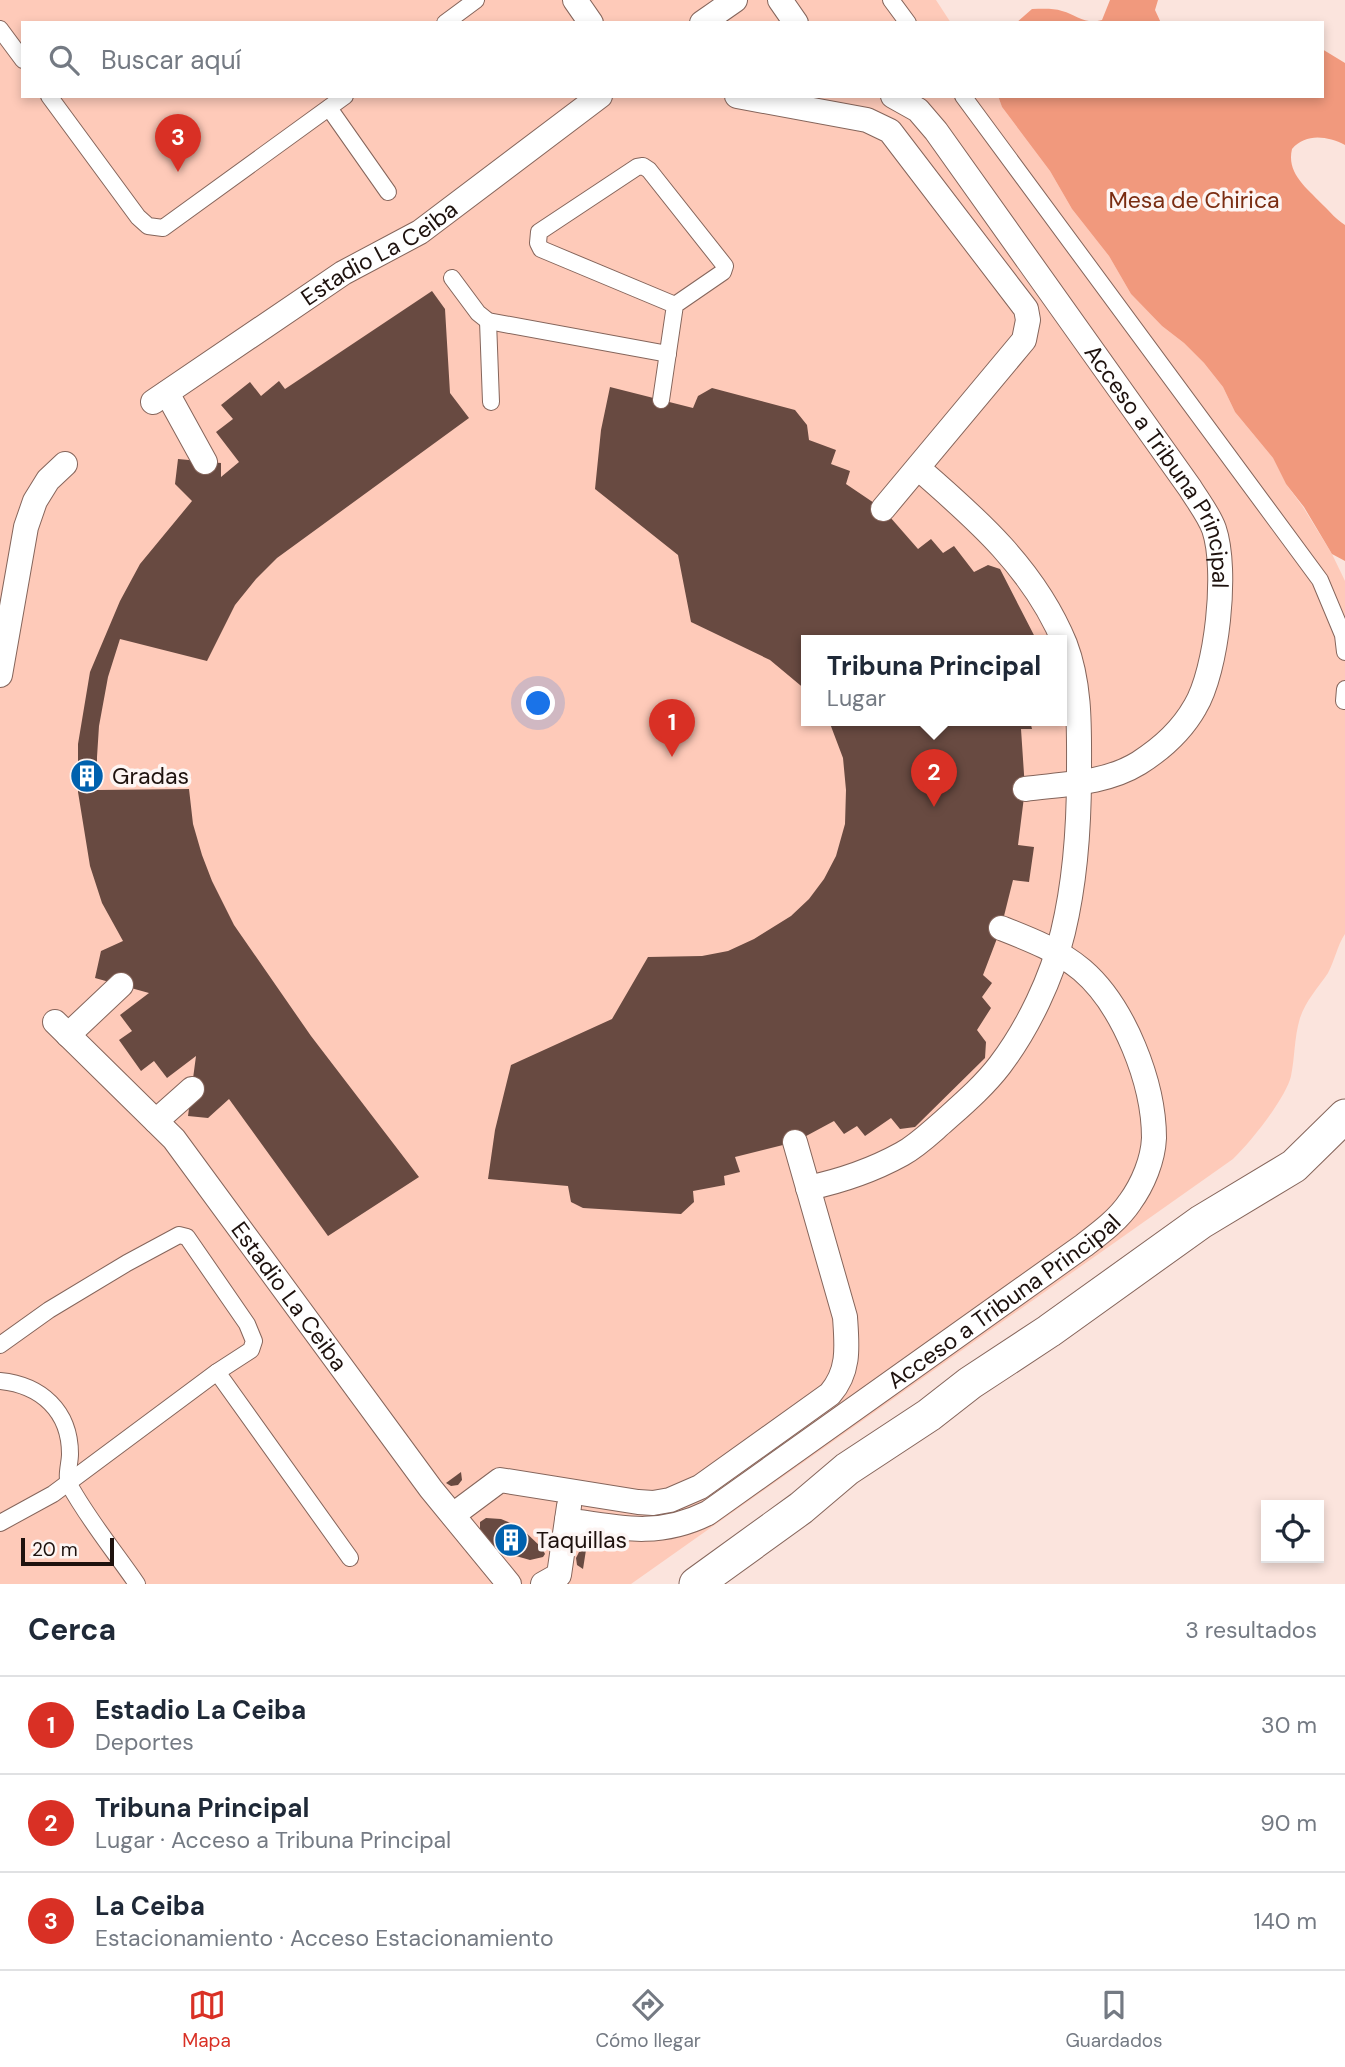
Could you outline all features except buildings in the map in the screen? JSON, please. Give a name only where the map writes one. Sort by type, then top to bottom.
[{"type":"street","points":[[575,0],[590,21]]},
{"type":"street","points":[[705,21],[735,0]]},
{"type":"street","points":[[780,0],[795,21]]},
{"type":"street","name":"Estadio La Ceiba","points":[[205,462],[160,397],[221,344],[420,232],[597,98]]},
{"type":"street","points":[[759,98],[793,101],[867,120],[890,131],[1026,309],[1028,320],[1024,340],[883,509]]},
{"type":"street","name":"Acceso a Tribuna Principal","points":[[897,98],[918,110],[936,131],[1190,488],[1214,527],[1219,547],[1220,592],[1211,666],[1205,688],[1195,707],[1166,742],[1137,764],[1111,776],[1025,789]]},
{"type":"street","points":[[0,674],[26,527],[35,501],[48,480],[65,464]]},
{"type":"street","points":[[918,468],[980,523],[1018,563],[1060,635]]},
{"type":"street","points":[[808,1188],[852,1176],[902,1154],[919,1143],[965,1103],[998,1068],[1041,994],[1056,953],[1069,899],[1079,782],[1079,715],[1076,684],[1067,652]]},
{"type":"street","name":"Acceso a Tribuna Principal","points":[[567,1520],[642,1530],[680,1526],[708,1513],[1083,1246],[1115,1220],[1130,1203],[1142,1182],[1154,1140],[1150,1102],[1134,1048],[1108,999],[1083,971],[1056,953],[1001,928]]},
{"type":"street","name":"Estadio La Ceiba","points":[[121,985],[62,1028],[174,1139],[431,1489],[462,1509],[509,1584]]},
{"type":"street","points":[[156,1121],[192,1089]]},
{"type":"street","points":[[696,1584],[800,1508],[847,1469],[929,1415],[970,1383],[1049,1331],[1201,1222],[1294,1166],[1345,1116]]},
{"type":"street","points":[[462,1509],[500,1480],[653,1503],[683,1495],[700,1487],[788,1425],[838,1385],[844,1374],[846,1361],[845,1317],[795,1142]]},
{"type":"street","points":[[543,1584],[559,1575],[570,1491]]},
{"type":"lane","points":[[448,21],[476,0]]},
{"type":"lane","points":[[891,0],[907,21]]},
{"type":"lane","points":[[0,29],[21,57]]},
{"type":"lane","points":[[50,98],[138,217],[148,226],[155,228],[163,228],[177,219],[342,98]]},
{"type":"lane","points":[[964,98],[1320,580],[1343,635],[1345,652]]},
{"type":"lane","points":[[329,108],[388,192]]},
{"type":"lane","points":[[661,400],[675,305],[723,272],[725,266],[649,170],[643,166],[637,167],[539,232],[538,243],[541,250],[675,305]]},
{"type":"lane","points":[[452,278],[478,313],[488,321],[668,354]]},
{"type":"lane","points":[[488,321],[491,402]]},
{"type":"lane","points":[[0,1345],[48,1310],[138,1256],[179,1235],[187,1237],[247,1324],[254,1341],[251,1350],[217,1372],[68,1483],[0,1523]]},
{"type":"lane","points":[[217,1372],[350,1558]]},
{"type":"lane","points":[[0,1381],[31,1387],[47,1397],[65,1425],[70,1452],[68,1483],[137,1584]]},
{"type":"shaded area","points":[[0,0],[936,0],[950,21],[21,21],[21,98],[999,98],[1002,107],[1050,171],[1072,209],[1109,256],[1131,294],[1204,363],[1223,387],[1235,412],[1273,458],[1286,484],[1332,554],[1345,581],[1345,934],[1328,973],[1300,1018],[1288,1085],[1258,1132],[1233,1159],[631,1584],[0,1584]]},
{"type":"green space","points":[[1110,0],[1158,0],[1155,10],[1160,21],[1096,21],[1102,20]]},
{"type":"green space","points":[[1032,9],[1055,9],[1096,21],[1018,21]]},
{"type":"green space","name":"Mesa de Chirica","points":[[1324,50],[1345,63],[1345,145],[1324,138],[1310,138],[1292,149],[1291,158],[1295,174],[1305,187],[1345,225],[1345,561],[1332,554],[1304,507],[1286,484],[1273,458],[1235,412],[1223,387],[1204,363],[1131,294],[1109,256],[1072,209],[1050,171],[1002,107],[999,98],[1324,98]]},
{"type":"place","name":"La Ceiba","points":[[178,172]]},
{"type":"place","name":"Estadio La Ceiba","points":[[672,757]]},
{"type":"place","name":"Gradas","points":[[87,776]]},
{"type":"place","name":"Tribuna Principal","points":[[934,807]]},
{"type":"place","name":"Taquillas","points":[[511,1540]]}]
